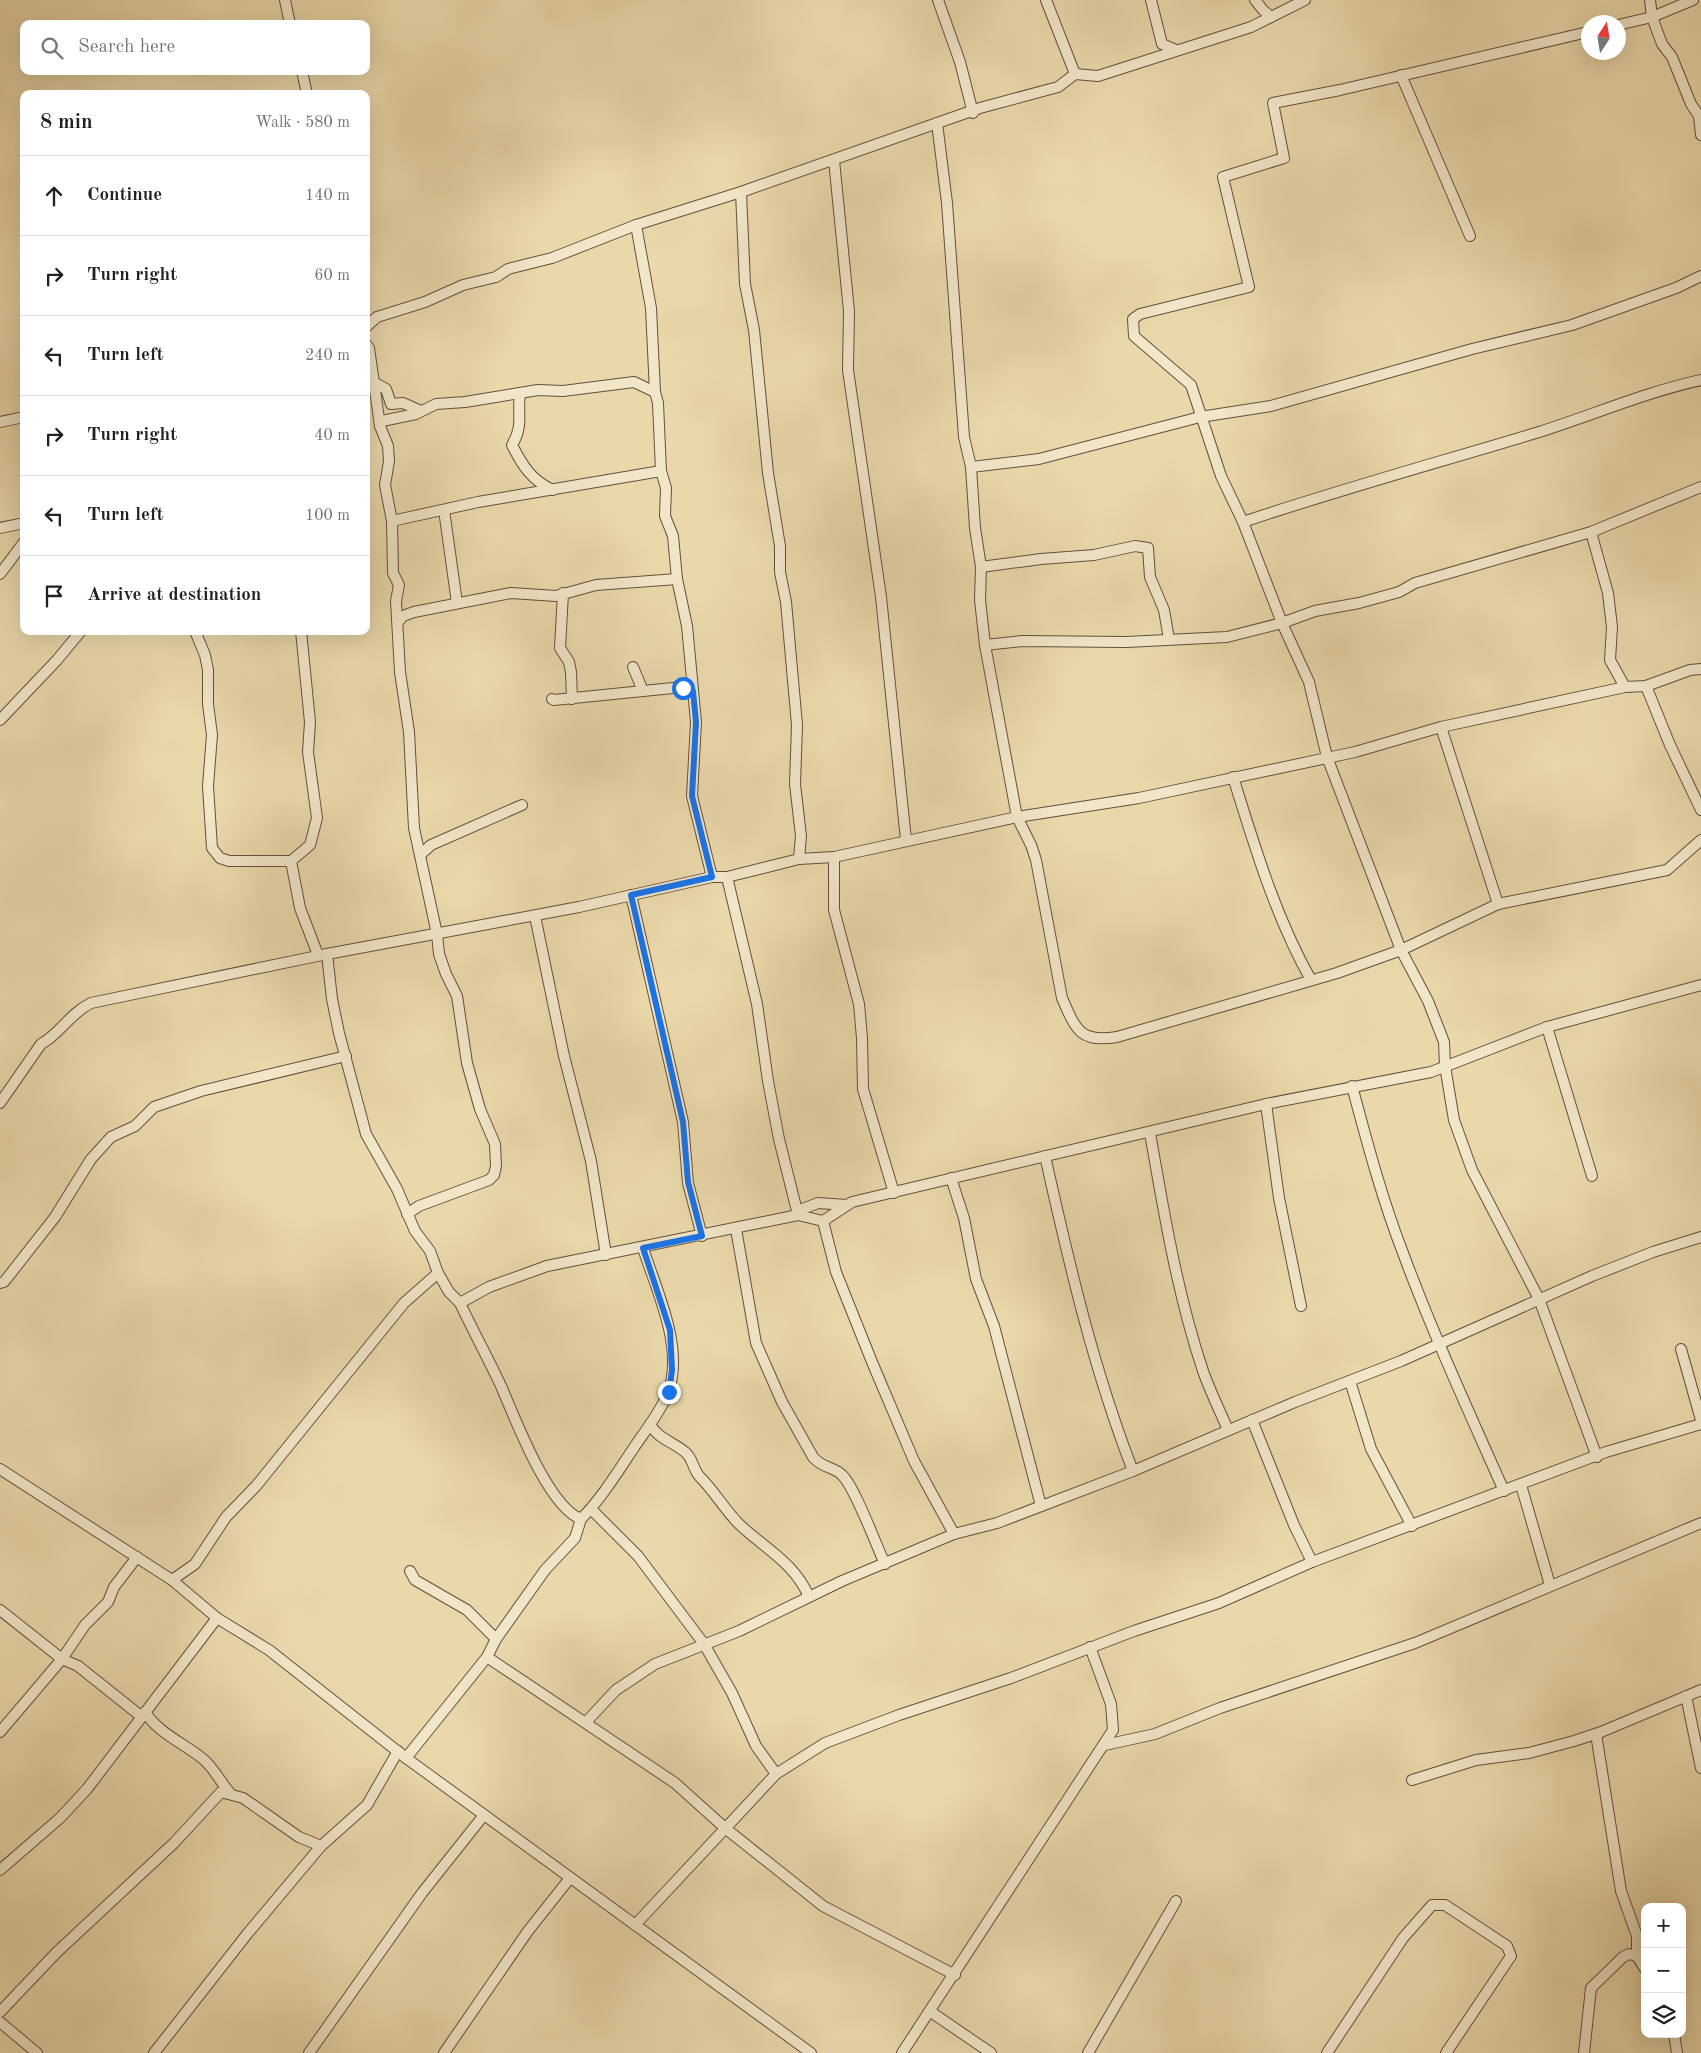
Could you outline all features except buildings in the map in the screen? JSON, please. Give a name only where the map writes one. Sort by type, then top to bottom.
[{"type":"street","points":[[285,0],[289,20]]},
{"type":"street","points":[[940,0],[976,111]]},
{"type":"street","points":[[1046,0],[1075,74]]},
{"type":"street","points":[[1151,0],[1162,44],[1176,50]]},
{"type":"street","points":[[1255,0],[1262,10],[1271,17]]},
{"type":"street","points":[[370,323],[377,317],[425,302],[463,285],[496,277],[508,269],[552,258],[636,225],[741,192],[936,123],[1058,87],[1075,74],[1098,76],[1251,27],[1305,0]]},
{"type":"street","points":[[1650,0],[1652,17],[1662,44],[1672,58],[1691,104],[1700,116],[1701,135]]},
{"type":"street","points":[[1626,23],[1652,17],[1693,0]]},
{"type":"street","points":[[1581,34],[1274,102],[1284,158],[1223,177],[1249,287],[1140,314],[1133,319],[1134,336],[1191,385],[1220,476],[1243,522],[1282,623],[1309,682],[1326,757],[1401,950],[1428,1001],[1444,1042],[1445,1066],[1454,1120],[1472,1170],[1539,1299],[1596,1457]]},
{"type":"street","points":[[303,75],[306,90]]},
{"type":"street","points":[[1401,75],[1470,236]]},
{"type":"street","points":[[936,123],[948,213],[964,437],[971,467],[975,528],[981,567],[980,600],[985,645],[1017,816],[1032,844],[1036,860],[1062,998],[1072,1019],[1082,1033],[1098,1040],[1117,1037],[1287,989],[1401,950],[1498,904],[1667,870],[1701,840]]},
{"type":"street","points":[[834,160],[849,311],[848,370],[881,597],[906,840]]},
{"type":"street","points":[[741,192],[745,284],[754,330],[768,473],[780,546],[780,572],[786,602],[795,709],[795,784],[801,836],[799,859]]},
{"type":"street","points":[[636,225],[651,308],[655,392],[658,403],[660,471],[666,488],[665,516],[672,536],[677,579],[687,626],[696,722],[692,796],[712,877]]},
{"type":"street","points":[[971,467],[1040,459],[1200,417],[1271,406],[1472,349],[1572,325],[1676,288],[1701,276]]},
{"type":"street","points":[[370,355],[380,426],[388,446],[389,461],[385,485],[392,521],[393,573],[399,585],[396,601],[400,672],[410,732],[414,828],[442,961],[457,996],[467,1063],[480,1109],[493,1136],[496,1166],[494,1175],[489,1180],[419,1206],[407,1214]]},
{"type":"street","points":[[1243,522],[1380,477],[1538,432],[1668,387],[1701,380]]},
{"type":"street","points":[[374,382],[386,389],[391,404],[402,404],[421,412]]},
{"type":"street","points":[[380,426],[382,421],[421,412],[436,404],[452,404],[538,390],[563,391],[634,382],[655,392]]},
{"type":"street","points":[[520,394],[518,405],[520,428],[512,445],[523,467],[542,485],[553,490]]},
{"type":"street","points":[[0,422],[20,418]]},
{"type":"street","points":[[392,521],[660,471]]},
{"type":"street","points":[[985,645],[1022,641],[1126,642],[1227,637],[1282,623],[1315,611],[1359,603],[1399,592],[1415,583],[1591,532],[1701,487]]},
{"type":"street","points":[[444,510],[457,603]]},
{"type":"street","points":[[0,528],[20,524]]},
{"type":"street","points":[[1591,532],[1608,593],[1612,626],[1610,660],[1625,687]]},
{"type":"street","points":[[981,567],[1094,554],[1135,546],[1148,548],[1150,577],[1164,610],[1169,639]]},
{"type":"street","points":[[0,574],[20,547]]},
{"type":"street","points":[[398,622],[403,616],[414,612],[511,593],[548,596],[596,585],[677,579]]},
{"type":"street","points":[[564,593],[560,648],[569,662],[572,699]]},
{"type":"street","points":[[0,720],[57,660],[78,635]]},
{"type":"street","points":[[197,635],[205,655],[208,670],[208,704],[212,740],[208,786],[212,848],[220,858],[229,862],[290,861],[310,845],[317,818],[308,752],[310,722],[301,635]]},
{"type":"street","points":[[633,667],[643,692]]},
{"type":"street","points":[[0,1103],[41,1044],[49,1040],[78,1010],[91,1003],[207,981],[322,955],[535,916],[712,877],[728,877],[799,859],[834,857],[1017,816],[1139,798],[1355,752],[1441,727],[1625,687],[1646,686],[1690,670],[1701,669]]},
{"type":"street","points":[[1646,686],[1670,745],[1701,810]]},
{"type":"street","points":[[552,699],[572,699],[683,688],[693,691]]},
{"type":"street","points":[[1441,727],[1498,904]]},
{"type":"street","points":[[1233,777],[1267,885],[1290,944],[1311,980]]},
{"type":"street","points":[[420,855],[424,849],[438,841],[522,805]]},
{"type":"street","points":[[834,857],[834,910],[859,1004],[863,1089],[894,1193]]},
{"type":"street","points":[[290,861],[300,908],[322,955],[366,1134],[397,1189],[416,1232],[430,1251],[438,1273],[448,1292],[460,1303],[542,1476],[572,1516],[580,1519]]},
{"type":"street","points":[[728,877],[757,1004],[768,1081],[798,1213]]},
{"type":"street","points":[[631,895],[683,1122],[688,1182],[702,1236]]},
{"type":"street","points":[[535,916],[564,1056],[591,1161],[606,1255]]},
{"type":"street","points":[[823,1221],[852,1202],[1266,1104],[1431,1072],[1547,1026],[1701,984]]},
{"type":"street","points":[[1547,1026],[1592,1176]]},
{"type":"street","points":[[0,1283],[4,1282],[55,1217],[91,1160],[112,1137],[123,1130],[136,1126],[154,1107],[201,1091],[346,1056]]},
{"type":"street","points":[[1352,1086],[1365,1136],[1402,1252],[1440,1345],[1504,1491]]},
{"type":"street","points":[[1266,1104],[1279,1198],[1301,1306]]},
{"type":"street","points":[[1150,1133],[1166,1233],[1182,1299],[1203,1372],[1228,1430]]},
{"type":"street","points":[[1045,1156],[1075,1288],[1109,1410],[1132,1470]]},
{"type":"street","points":[[951,1178],[964,1218],[976,1279],[994,1326],[1041,1506]]},
{"type":"street","points":[[460,1303],[490,1287],[548,1266],[736,1229],[798,1213],[818,1203],[847,1205]]},
{"type":"street","points":[[798,1213],[823,1221]]},
{"type":"street","points":[[823,1221],[836,1272],[872,1362],[914,1462],[954,1534]]},
{"type":"street","points":[[736,1229],[756,1344],[782,1402],[813,1457],[826,1468],[837,1470],[848,1482],[885,1564]]},
{"type":"street","points":[[586,1722],[605,1699],[655,1664],[739,1631],[954,1534],[997,1523],[1132,1470],[1440,1345],[1539,1299],[1653,1252],[1701,1237]]},
{"type":"street","points":[[406,1758],[487,1657],[496,1638],[545,1570],[575,1538],[580,1519],[591,1508],[650,1424],[669,1392],[672,1345],[664,1307],[643,1248]]},
{"type":"street","points":[[172,1580],[195,1564],[226,1517],[256,1486],[404,1303],[438,1273]]},
{"type":"street","points":[[1681,1349],[1701,1420]]},
{"type":"street","points":[[1350,1381],[1372,1449],[1412,1526]]},
{"type":"street","points":[[1252,1420],[1294,1525],[1312,1562]]},
{"type":"street","points":[[650,1424],[654,1432],[686,1452],[697,1475],[724,1502],[738,1522],[793,1570],[803,1584],[809,1598]]},
{"type":"street","points":[[635,1925],[776,1774],[825,1744],[898,1715],[1011,1678],[1090,1647],[1219,1603],[1312,1562],[1596,1457],[1701,1424]]},
{"type":"street","points":[[0,1469],[172,1580],[217,1618],[269,1650],[406,1758],[811,2053]]},
{"type":"street","points":[[1521,1485],[1550,1585]]},
{"type":"street","points":[[591,1508],[638,1556],[704,1644],[732,1693],[756,1746],[776,1774]]},
{"type":"street","points":[[1105,1745],[1154,1734],[1220,1708],[1415,1643],[1701,1523]]},
{"type":"street","points":[[0,1732],[62,1659],[85,1625],[108,1602],[114,1588],[137,1557]]},
{"type":"street","points":[[410,1571],[416,1580],[467,1610],[496,1638]]},
{"type":"street","points":[[0,1610],[62,1659],[78,1666],[204,1760],[230,1793]]},
{"type":"street","points":[[0,1870],[60,1818],[87,1789],[217,1618]]},
{"type":"street","points":[[902,2053],[931,2012],[1113,1730],[1114,1716],[1090,1647]]},
{"type":"street","points":[[487,1657],[676,1783],[725,1828],[823,1906],[955,1975]]},
{"type":"street","points":[[1412,1780],[1476,1760],[1529,1753],[1596,1734],[1701,1690]]},
{"type":"street","points":[[1686,1696],[1701,1768]]},
{"type":"street","points":[[1596,1734],[1621,1891],[1637,1936],[1637,1956],[1641,1962]]},
{"type":"street","points":[[154,2053],[248,1933],[321,1846],[366,1805],[398,1751]]},
{"type":"street","points":[[0,2012],[57,1952],[174,1843],[221,1792],[243,1798],[299,1837],[321,1846]]},
{"type":"street","points":[[310,2053],[422,1893],[484,1815]]},
{"type":"street","points":[[444,2053],[528,1931],[570,1878]]},
{"type":"street","points":[[1088,2053],[1176,1901]]},
{"type":"street","points":[[1327,2053],[1403,1938],[1432,1905],[1438,1904],[1445,1905],[1507,1946],[1511,1956],[1446,2053]]},
{"type":"street","points":[[1584,2053],[1591,1988],[1622,1958],[1629,1954],[1637,1956]]},
{"type":"street","points":[[931,2012],[991,2053]]},
{"type":"street","points":[[0,2022],[37,2053]]},
{"type":"street","points":[[1675,2038],[1677,2053]]},
{"type":"route","points":[[669,1392],[672,1370],[670,1330],[643,1248],[702,1236],[690,1195],[683,1122],[631,895],[712,877],[692,796],[696,722],[693,691],[683,688]]}]
